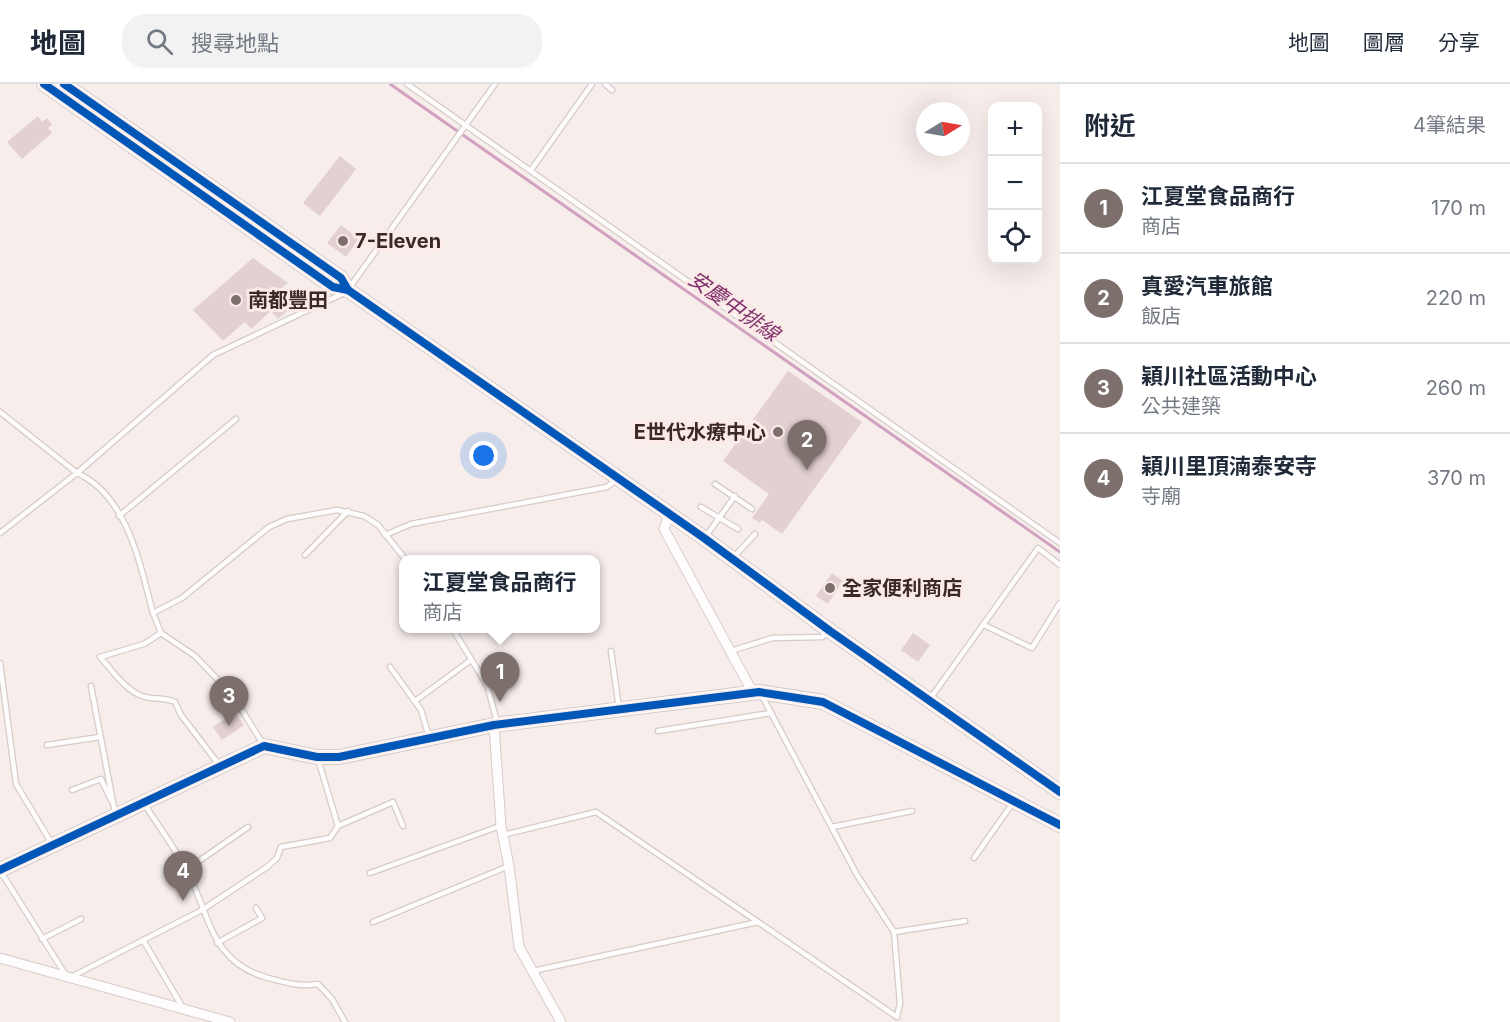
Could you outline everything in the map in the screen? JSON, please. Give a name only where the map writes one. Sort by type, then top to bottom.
[{"type":"main road","points":[[44,84],[333,287],[348,290],[704,538],[928,701],[1060,792]]},
{"type":"main road","points":[[64,84],[341,278],[348,290]]},
{"type":"main road","points":[[0,870],[115,812],[144,803],[265,746],[317,757],[339,757],[496,725],[756,692],[823,702],[1060,825]]},
{"type":"street","points":[[669,515],[664,529],[730,651],[756,692]]},
{"type":"street","points":[[496,725],[502,830],[519,947],[561,1022]]},
{"type":"street","points":[[0,958],[68,979],[230,1022]]},
{"type":"lane","points":[[407,84],[1060,543]]},
{"type":"lane","points":[[531,170],[592,84]]},
{"type":"lane","points":[[605,84],[612,90]]},
{"type":"lane","points":[[0,533],[77,473],[213,355],[348,290],[494,85]]},
{"type":"lane","points":[[0,412],[110,498],[137,551],[153,613],[161,633],[195,656],[221,683],[240,707],[265,746]]},
{"type":"lane","points":[[119,516],[236,419]]},
{"type":"lane","points":[[385,534],[411,524],[607,487],[617,478]]},
{"type":"lane","points":[[715,484],[752,509]]},
{"type":"lane","points":[[704,538],[735,496]]},
{"type":"lane","points":[[701,507],[738,529]]},
{"type":"lane","points":[[153,613],[182,598],[269,527],[287,519],[323,511],[348,511],[364,516],[385,534],[402,555]]},
{"type":"lane","points":[[305,555],[348,511]]},
{"type":"lane","points":[[731,559],[755,534]]},
{"type":"lane","points":[[928,701],[1038,548],[1060,565]]},
{"type":"lane","points":[[984,625],[1032,648],[1060,603]]},
{"type":"lane","points":[[730,651],[772,638],[822,637],[830,631]]},
{"type":"lane","points":[[161,633],[144,644],[100,657],[133,692],[145,697],[167,698],[175,702],[181,715],[221,767]]},
{"type":"lane","points":[[455,633],[487,685],[496,725]]},
{"type":"lane","points":[[611,651],[619,709]]},
{"type":"lane","points":[[415,701],[471,660]]},
{"type":"lane","points":[[0,663],[16,784],[52,844]]},
{"type":"lane","points":[[390,667],[415,701],[430,738]]},
{"type":"lane","points":[[91,686],[115,812]]},
{"type":"lane","points":[[756,692],[771,713],[857,875],[894,932],[900,1003],[897,1017]]},
{"type":"lane","points":[[658,732],[771,713]]},
{"type":"lane","points":[[47,745],[100,737]]},
{"type":"lane","points":[[317,757],[338,826]]},
{"type":"lane","points":[[72,790],[101,779],[115,812]]},
{"type":"lane","points":[[974,858],[1015,801]]},
{"type":"lane","points":[[0,870],[68,979],[202,910],[267,867],[277,858],[281,847],[330,838],[338,826],[393,802],[403,826]]},
{"type":"lane","points":[[144,803],[186,870],[217,943],[230,960],[258,976],[301,986],[318,984],[333,999],[345,1022]]},
{"type":"lane","points":[[832,827],[912,811]]},
{"type":"lane","points":[[370,873],[502,830],[596,812],[904,1022]]},
{"type":"lane","points":[[186,870],[248,827]]},
{"type":"lane","points":[[373,922],[509,866]]},
{"type":"lane","points":[[217,943],[262,918],[256,908]]},
{"type":"lane","points":[[42,939],[81,919]]},
{"type":"lane","points":[[894,932],[964,921]]},
{"type":"lane","points":[[533,971],[758,922]]},
{"type":"lane","points":[[143,940],[184,1010]]},
{"type":"building","points":[[38,116],[42,122],[47,118],[52,125],[48,128],[52,133],[22,159],[7,142]]},
{"type":"building","points":[[340,156],[356,169],[320,216],[303,203]]},
{"type":"building","name":"7-Eleven","points":[[341,225],[359,239],[346,257],[327,243]]},
{"type":"building","name":"南都豐田","points":[[253,258],[288,283],[279,290],[293,306],[278,319],[271,311],[251,329],[245,322],[223,341],[193,310]]},
{"type":"building","points":[[788,371],[862,422],[782,534],[762,520],[760,523],[752,518],[769,494],[723,461]]},
{"type":"building","name":"全家便利商店","points":[[832,573],[843,581],[828,604],[816,596]]},
{"type":"building","points":[[913,633],[930,645],[918,662],[901,650]]},
{"type":"building","points":[[235,712],[244,725],[222,740],[213,727]]},
{"type":"waterway","name":"安慶中排線","points":[[390,84],[1060,552]]},
{"type":"cycle path","points":[[44,84],[333,287],[348,290],[704,538],[830,631],[1060,792]]},
{"type":"cycle path","points":[[64,84],[341,278],[348,290]]},
{"type":"cycle path","points":[[0,870],[264,746],[317,757],[339,757],[494,725],[759,692],[823,702],[1060,825]]},
{"type":"place","name":"7-Eleven","points":[[343,241]]},
{"type":"place","name":"南都豐田","points":[[236,300]]},
{"type":"place","name":"E世代水療中心","points":[[778,432]]},
{"type":"place","name":"真愛汽車旅館","points":[[807,470]]},
{"type":"place","name":"全家便利商店","points":[[830,588]]},
{"type":"place","name":"江夏堂食品商行","points":[[500,702]]},
{"type":"place","name":"穎川社區活動中心","points":[[229,726]]},
{"type":"place","name":"穎川里頂湳泰安寺","points":[[183,901]]}]
